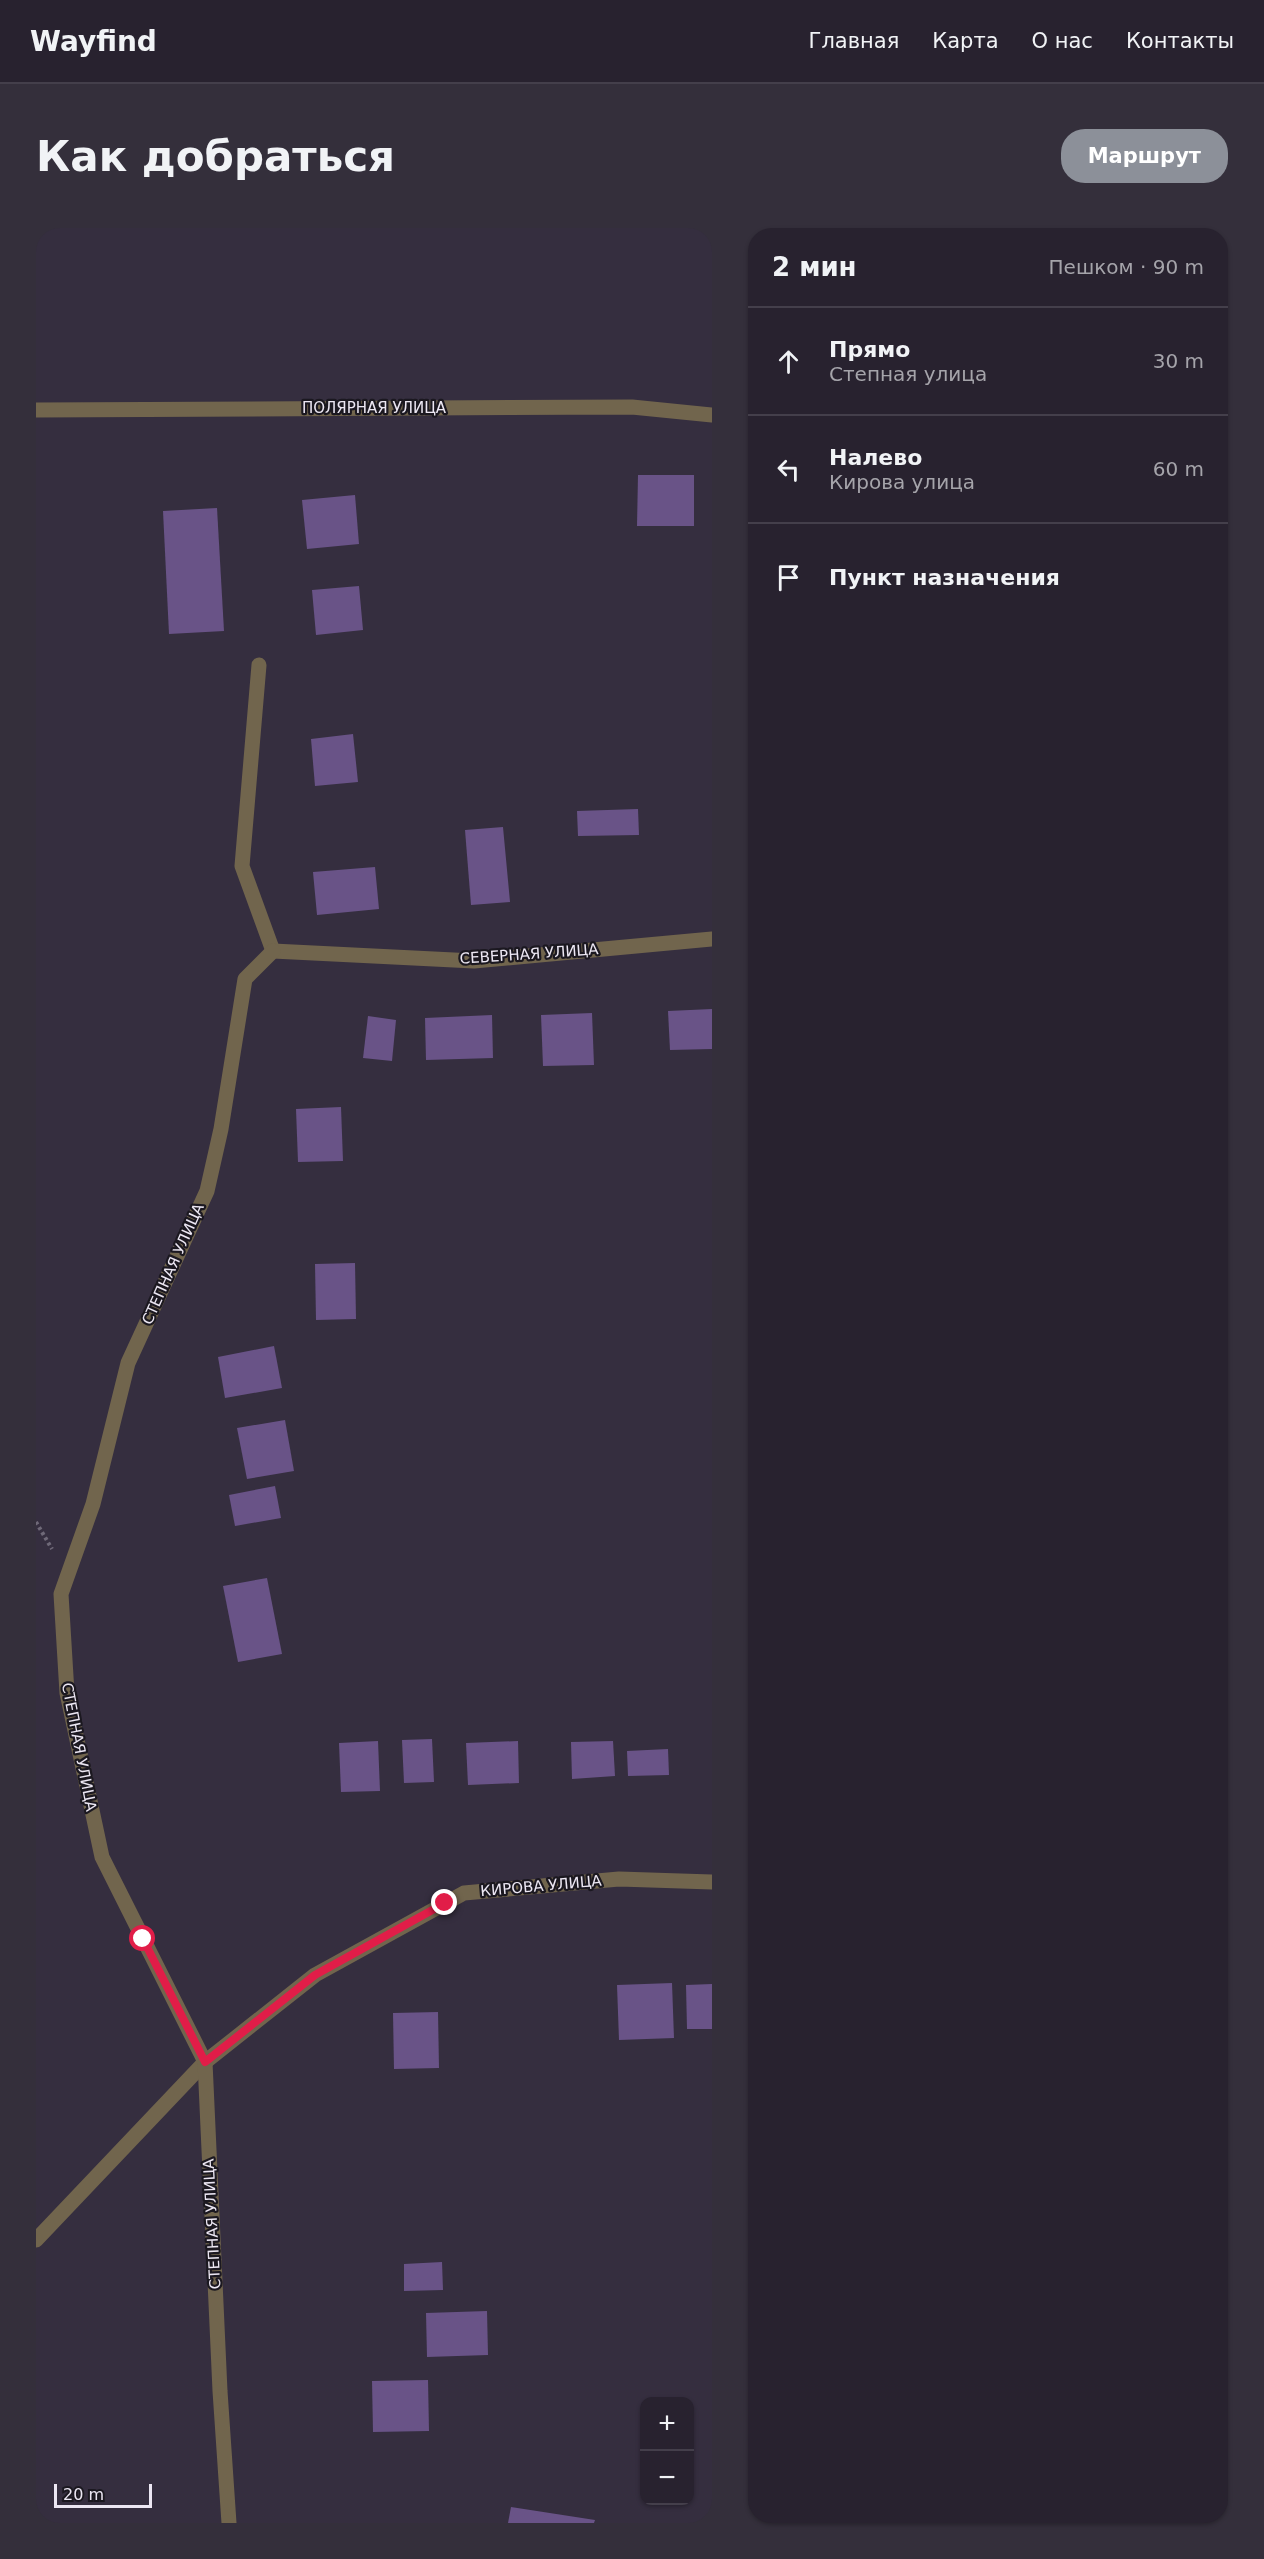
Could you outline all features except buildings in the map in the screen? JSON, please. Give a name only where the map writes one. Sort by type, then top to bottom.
[{"type":"street","name":"ПОЛЯРНАЯ УЛИЦА","points":[[36,410],[632,407],[712,415]]},
{"type":"street","points":[[259,665],[242,866],[273,951]]},
{"type":"street","name":"СЕВЕРНАЯ УЛИЦА","points":[[273,951],[474,961],[712,939]]},
{"type":"street","name":"СТЕПНАЯ УЛИЦА","points":[[229,2523],[220,2391],[205,2062],[102,1857],[67,1694],[61,1594],[93,1504],[128,1363],[207,1191],[221,1129],[245,979],[273,951]]},
{"type":"street","name":"КИРОВА УЛИЦА","points":[[36,2240],[205,2062],[315,1975],[464,1893],[619,1879],[712,1882]]},
{"type":"route","points":[[143,1939],[205,2062],[315,1975],[445,1903]]}]
